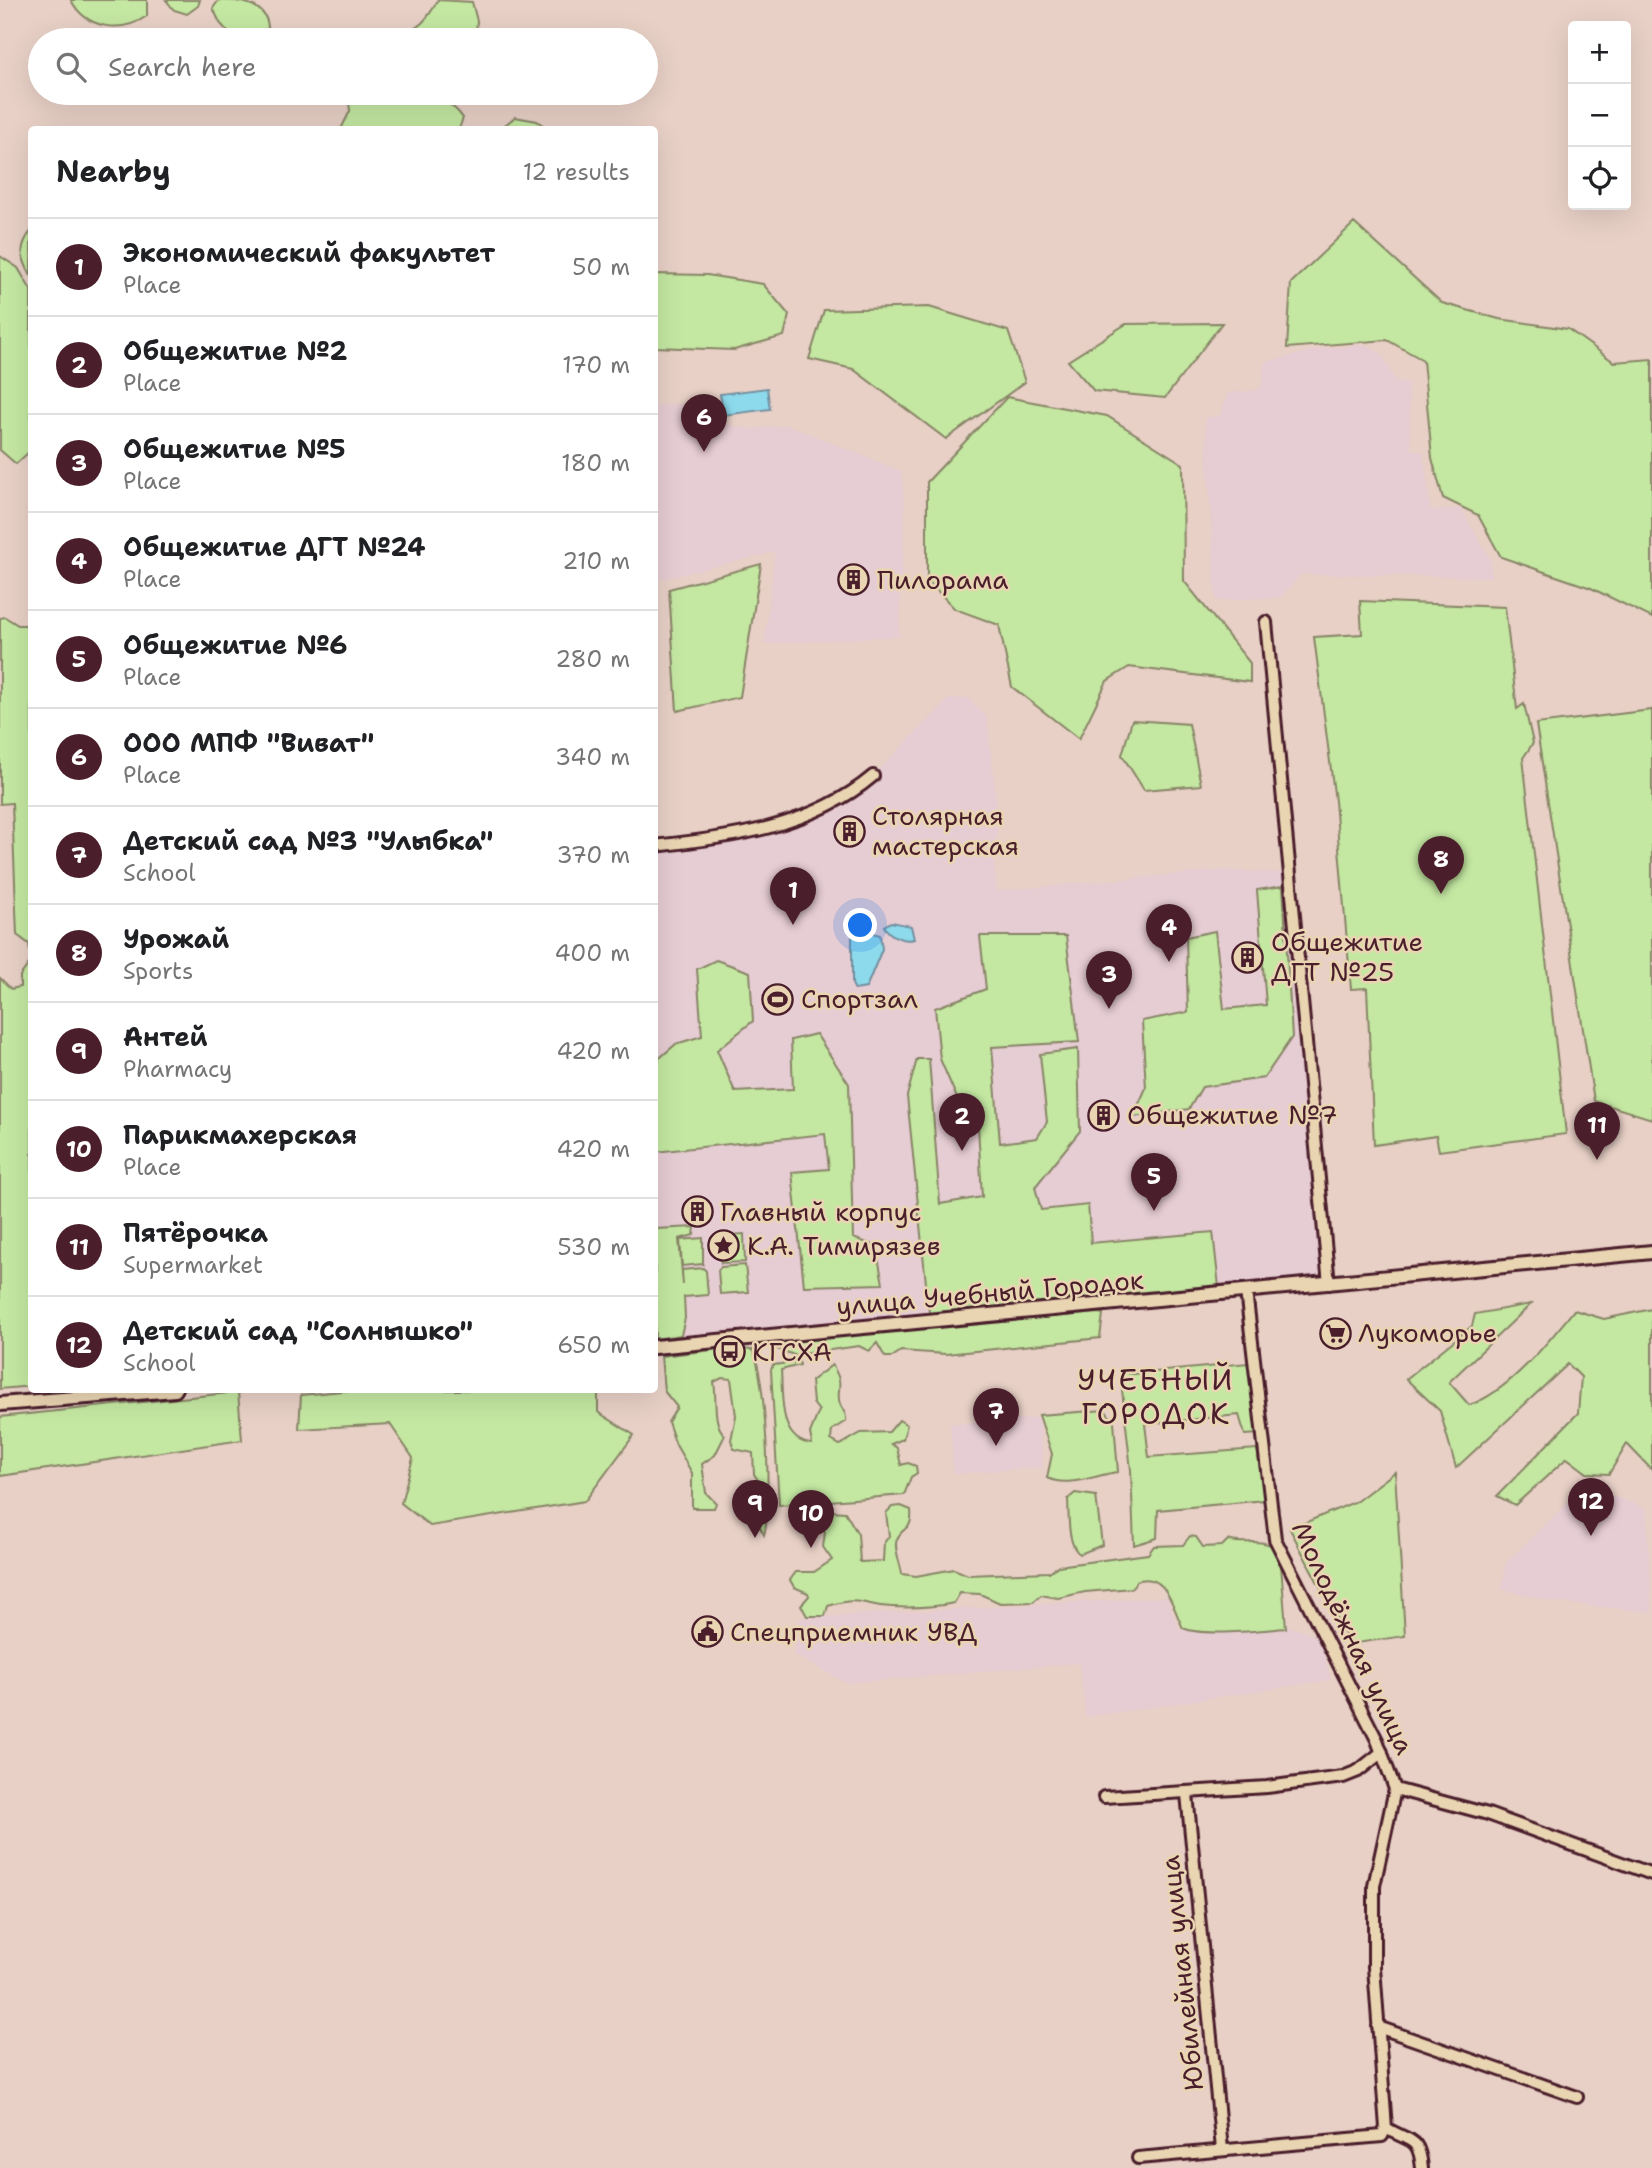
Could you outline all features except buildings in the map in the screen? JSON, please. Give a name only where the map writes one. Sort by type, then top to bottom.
[{"type":"street","points":[[1266,622],[1329,1284]]},
{"type":"street","points":[[658,845],[759,830],[791,821],[857,789],[873,776]]},
{"type":"street","name":"улица Учебный Городок","points":[[658,1347],[1652,1252]]},
{"type":"street","name":"Молодёжная улица","points":[[1246,1292],[1275,1539],[1382,1752],[1395,1789],[1374,1886],[1378,2027],[1386,2128]]},
{"type":"street","points":[[0,1404],[138,1393]]},
{"type":"street","points":[[1104,1797],[1187,1794],[1343,1777],[1358,1771],[1382,1752]]},
{"type":"street","points":[[1395,1789],[1488,1814],[1652,1874]]},
{"type":"street","name":"Юбилейная улица","points":[[1187,1794],[1222,2149]]},
{"type":"street","points":[[1378,2027],[1577,2097]]},
{"type":"street","points":[[1138,2158],[1382,2136],[1386,2128],[1414,2140],[1420,2151],[1422,2168]]},
{"type":"shaded area","points":[[1367,345],[1381,353],[1396,381],[1408,383],[1411,449],[1423,452],[1431,510],[1461,509],[1491,560],[1491,577],[1301,574],[1281,597],[1216,601],[1205,417],[1220,416],[1228,393],[1254,391],[1261,387],[1265,362],[1324,348]]},
{"type":"shaded area","points":[[717,401],[725,424],[749,429],[788,425],[901,471],[905,508],[899,636],[764,644],[775,552],[658,580],[658,406]]},
{"type":"shaded area","points":[[968,698],[987,718],[998,817],[994,863],[997,891],[1222,870],[1286,873],[1328,1282],[658,1346],[658,844],[767,830],[857,792],[949,699]]},
{"type":"shaded area","points":[[1039,1418],[1043,1467],[954,1474],[950,1424]]},
{"type":"shaded area","points":[[1585,1486],[1646,1508],[1652,1612],[1553,1602],[1502,1589],[1506,1563]]},
{"type":"shaded area","points":[[1167,1597],[1179,1629],[1206,1631],[1288,1626],[1319,1637],[1331,1680],[1086,1717],[1079,1663],[847,1683],[794,1655],[800,1618]]},
{"type":"green space","points":[[71,0],[147,0],[147,16],[126,25],[105,26],[86,17]]},
{"type":"green space","points":[[166,0],[200,0],[198,6],[187,14],[174,10]]},
{"type":"green space","points":[[219,0],[248,4],[262,12],[268,28],[224,28],[213,8]]},
{"type":"green space","points":[[438,0],[472,2],[476,28],[414,28],[429,15]]},
{"type":"green space","points":[[349,105],[449,105],[463,118],[460,126],[342,126],[350,111]]},
{"type":"green space","points":[[515,117],[537,121],[544,126],[504,126]]},
{"type":"green space","points":[[1354,223],[1442,303],[1499,319],[1568,329],[1614,362],[1652,359],[1652,618],[1591,588],[1501,557],[1478,515],[1443,498],[1432,458],[1423,360],[1387,340],[1287,348],[1291,283]]},
{"type":"green space","points":[[28,236],[28,270],[22,253]]},
{"type":"green space","points":[[0,256],[18,268],[28,285],[28,453],[16,464],[0,450]]},
{"type":"green space","points":[[658,274],[707,275],[763,284],[789,315],[784,336],[734,350],[658,347]]},
{"type":"green space","points":[[929,307],[1008,331],[1025,382],[946,439],[853,369],[809,359],[824,310]]},
{"type":"green space","points":[[1222,323],[1165,398],[1094,391],[1068,361],[1126,324]]},
{"type":"green space","points":[[1007,397],[1107,416],[1183,464],[1184,581],[1250,663],[1250,682],[1129,667],[1107,681],[1079,739],[1012,687],[999,625],[955,609],[927,580],[927,482]]},
{"type":"green space","points":[[761,564],[740,697],[677,711],[669,589]]},
{"type":"green space","points":[[1360,601],[1505,607],[1517,709],[1524,704],[1533,743],[1523,758],[1566,1134],[1439,1151],[1436,1136],[1374,1145],[1367,988],[1351,989],[1335,801],[1314,637],[1362,634]]},
{"type":"green space","points":[[5,617],[18,625],[28,625],[28,943],[17,935],[12,803],[0,804],[0,618]]},
{"type":"green space","points":[[1652,710],[1652,1119],[1594,1101],[1536,724]]},
{"type":"green space","points":[[1132,720],[1189,724],[1201,785],[1144,790],[1122,755]]},
{"type":"green space","points":[[1283,886],[1292,1037],[1264,1078],[1202,1087],[1189,1109],[1133,1117],[1146,1088],[1142,1021],[1188,1012],[1186,937],[1215,931],[1224,1009],[1266,1005],[1257,890]]},
{"type":"green space","points":[[980,936],[1066,936],[1079,1042],[992,1047],[1000,1143],[1037,1138],[1047,1122],[1040,1054],[1078,1049],[1080,1131],[1035,1187],[1041,1210],[1088,1205],[1091,1243],[1213,1232],[1219,1287],[929,1313],[907,1096],[917,1059],[929,1059],[940,1204],[982,1197],[977,1108],[959,1103],[940,1059],[935,1008],[986,989]]},
{"type":"green space","points":[[716,960],[750,972],[753,1021],[717,1050],[735,1092],[793,1089],[791,1040],[816,1034],[849,1084],[853,1238],[876,1246],[883,1284],[804,1286],[792,1172],[829,1169],[825,1134],[658,1152],[658,1059],[676,1044],[702,1036],[697,969]]},
{"type":"green space","points":[[28,965],[28,1386],[0,1389],[0,978],[11,989],[20,987],[20,976]]},
{"type":"green space","points":[[695,1227],[694,1235],[679,1239],[683,1285],[682,1270],[703,1268],[706,1271],[708,1295],[684,1297],[685,1318],[681,1335],[658,1339],[658,1229]]},
{"type":"green space","points":[[744,1234],[745,1262],[721,1263],[717,1236]]},
{"type":"green space","points":[[703,1238],[703,1264],[682,1266],[680,1240]]},
{"type":"green space","points":[[745,1265],[748,1292],[720,1294],[718,1270],[721,1267]]},
{"type":"green space","points":[[1531,1304],[1449,1382],[1469,1405],[1484,1399],[1513,1378],[1574,1310],[1604,1319],[1652,1309],[1652,1470],[1627,1444],[1609,1474],[1587,1473],[1567,1458],[1515,1505],[1497,1496],[1578,1413],[1581,1377],[1568,1364],[1456,1468],[1440,1411],[1406,1379],[1472,1326],[1475,1314]]},
{"type":"green space","points":[[1103,1314],[1100,1338],[946,1354],[901,1351],[892,1357],[885,1357],[877,1343],[869,1351],[859,1346],[794,1355],[772,1347],[771,1344],[773,1340]]},
{"type":"green space","points":[[730,1348],[752,1350],[761,1383],[767,1470],[764,1535],[751,1510],[761,1485],[754,1474],[753,1453],[734,1449],[731,1440],[736,1416],[731,1379],[722,1378],[714,1382],[718,1425],[725,1435],[715,1455],[702,1464],[706,1493],[716,1503],[714,1508],[692,1508],[692,1473],[676,1445],[668,1422],[677,1407],[664,1391],[661,1356]]},
{"type":"green space","points":[[799,1362],[800,1365],[781,1370],[784,1416],[793,1435],[812,1444],[810,1433],[819,1411],[813,1403],[811,1381],[832,1365],[838,1378],[839,1399],[846,1421],[832,1430],[831,1440],[840,1445],[861,1433],[889,1432],[899,1420],[907,1425],[903,1439],[891,1444],[897,1448],[901,1465],[908,1463],[916,1466],[917,1473],[911,1477],[904,1495],[779,1505],[771,1370],[773,1365]]},
{"type":"green space","points":[[1248,1363],[1259,1434],[1245,1435],[1239,1415],[1145,1424],[1149,1457],[1257,1449],[1265,1500],[1158,1510],[1157,1538],[1134,1545],[1131,1470],[1120,1372],[1134,1374]]},
{"type":"green space","points":[[238,1393],[242,1440],[0,1476],[0,1417]]},
{"type":"green space","points":[[598,1393],[598,1412],[634,1435],[585,1501],[430,1526],[401,1503],[413,1458],[390,1424],[299,1429],[301,1395]]},
{"type":"green space","points":[[1105,1410],[1114,1422],[1118,1472],[1064,1482],[1047,1478],[1052,1454],[1039,1415]]},
{"type":"green space","points":[[1395,1472],[1405,1636],[1350,1644],[1290,1529],[1357,1501]]},
{"type":"green space","points":[[1075,1493],[1096,1496],[1102,1545],[1080,1554],[1073,1544],[1069,1521],[1068,1499]]},
{"type":"green space","points":[[901,1506],[911,1510],[911,1517],[909,1525],[897,1539],[897,1551],[902,1574],[916,1576],[954,1569],[968,1575],[1049,1572],[1058,1566],[1148,1554],[1154,1546],[1183,1545],[1190,1536],[1196,1537],[1203,1547],[1222,1546],[1228,1540],[1271,1545],[1281,1565],[1286,1628],[1204,1632],[1183,1628],[1162,1586],[1146,1579],[1136,1581],[1132,1588],[1085,1592],[1058,1598],[1041,1595],[1033,1602],[1000,1603],[980,1594],[960,1593],[954,1603],[900,1607],[848,1601],[828,1606],[825,1616],[807,1616],[801,1605],[809,1596],[808,1593],[794,1587],[790,1580],[796,1572],[814,1572],[832,1560],[823,1547],[825,1532],[817,1523],[817,1515],[831,1511],[845,1512],[858,1534],[860,1562],[883,1561],[884,1543],[889,1536],[886,1513],[892,1507]]},
{"type":"water","points":[[767,388],[770,409],[724,415],[720,394]]},
{"type":"water","points":[[891,922],[911,926],[914,939],[901,939],[889,933],[884,926]]},
{"type":"water","points":[[858,933],[880,935],[882,949],[866,988],[855,990],[852,984],[852,937]]},
{"type":"place","name":"ООО МПФ \"Виват\"","points":[[704,452]]},
{"type":"place","name":"Пилорама","points":[[854,580]]},
{"type":"place","name":"Столярная мастерская","points":[[849,831]]},
{"type":"place","name":"Урожай","points":[[1441,894]]},
{"type":"place","name":"Экономический факультет","points":[[793,925]]},
{"type":"place","name":"Общежитие ДГТ №25","points":[[1248,957]]},
{"type":"place","name":"Общежитие ДГТ №24","points":[[1169,962]]},
{"type":"place","name":"Спортзал","points":[[778,999]]},
{"type":"place","name":"Общежитие №5","points":[[1109,1009]]},
{"type":"place","name":"Общежитие №7","points":[[1104,1115]]},
{"type":"place","name":"Общежитие №2","points":[[962,1151]]},
{"type":"place","name":"Пятёрочка","points":[[1597,1160]]},
{"type":"place","name":"Общежитие №6","points":[[1154,1211]]},
{"type":"place","name":"Главный корпус","points":[[697,1212]]},
{"type":"place","name":"К.А. Тимирязев","points":[[724,1246]]},
{"type":"place","name":"Лукоморье","points":[[1335,1333]]},
{"type":"place","name":"КГСХА","points":[[729,1352]]},
{"type":"place","name":"Детский сад №3 \"Улыбка\"","points":[[996,1446]]},
{"type":"place","name":"Детский сад \"Солнышко\"","points":[[1591,1536]]},
{"type":"place","name":"Антей","points":[[755,1538]]},
{"type":"place","name":"Парикмахерская","points":[[811,1548]]},
{"type":"place","name":"Спецприемник УВД","points":[[707,1632]]},
{"type":"district","name":"УЧЕБНЫЙ ГОРОДОК","points":[[1156,1397]]}]
